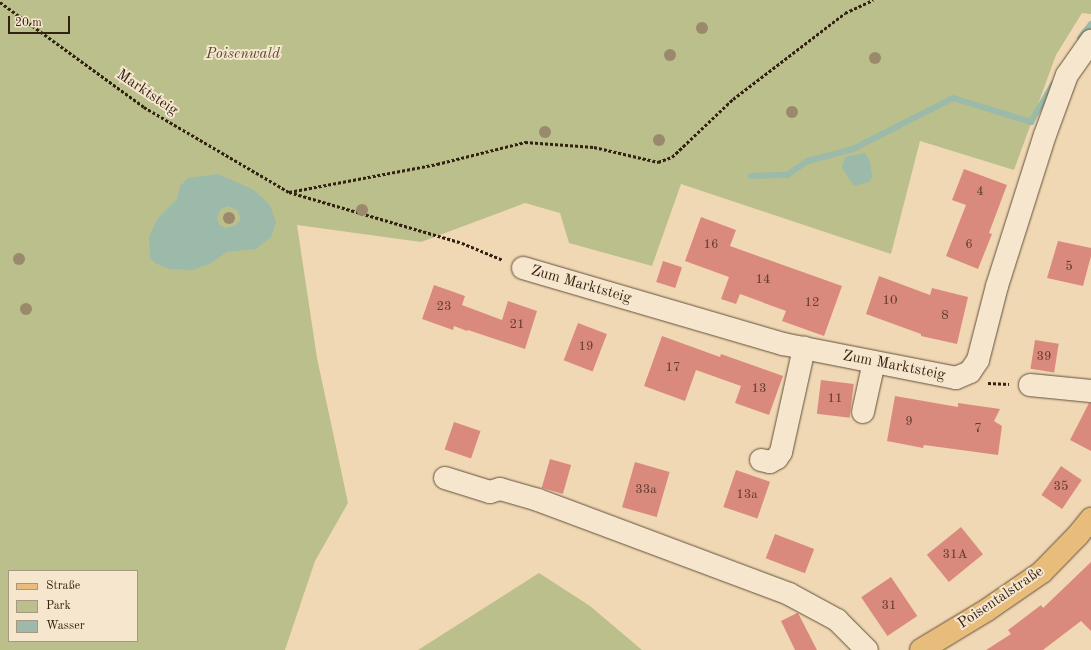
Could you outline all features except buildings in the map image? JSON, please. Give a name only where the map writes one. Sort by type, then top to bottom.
[{"type":"main road","name":"Poisentalstraße","points":[[921,650],[986,610],[1042,572],[1078,535],[1091,519]]},
{"type":"street","name":"Zum Marktsteig","points":[[523,268],[783,344],[956,378],[970,372],[978,360],[997,286],[1050,122],[1067,75],[1091,41]]},
{"type":"street","points":[[761,460],[770,462],[777,458],[781,452],[804,348]]},
{"type":"street","points":[[863,412],[874,362]]},
{"type":"street","points":[[1030,385],[1091,391]]},
{"type":"street","points":[[445,478],[490,492],[500,489],[538,500],[789,594],[837,620],[867,650]]},
{"type":"path","points":[[289,192],[437,164],[525,142],[594,147],[658,162],[672,157],[733,99],[845,13],[873,0]]},
{"type":"path","name":"Marktsteig","points":[[0,2],[144,107],[289,192],[462,243],[523,268]]},
{"type":"green space","name":"Poisenwald","points":[[0,0],[1091,0],[1091,14],[1082,13],[1056,55],[1014,170],[920,141],[891,254],[681,184],[652,266],[569,243],[560,213],[525,203],[421,242],[297,225],[317,358],[348,503],[315,561],[285,650],[0,650]]},
{"type":"green space","points":[[539,573],[590,606],[642,650],[418,650]]},
{"type":"water","points":[[865,153],[870,161],[872,177],[869,182],[854,186],[842,168],[845,157]]},
{"type":"water","points":[[218,174],[254,190],[270,205],[276,222],[271,237],[256,249],[227,252],[211,263],[193,270],[169,269],[155,263],[150,258],[149,237],[158,218],[177,199],[180,186],[188,178]],"holes":[[[228,206],[237,210],[241,219],[236,225],[226,228],[219,225],[217,217],[221,209]]]},
{"type":"waterway","points":[[1080,38],[1091,24]]},
{"type":"waterway","points":[[751,176],[787,175],[808,161],[853,149],[953,98],[1031,122],[1053,84]]}]
